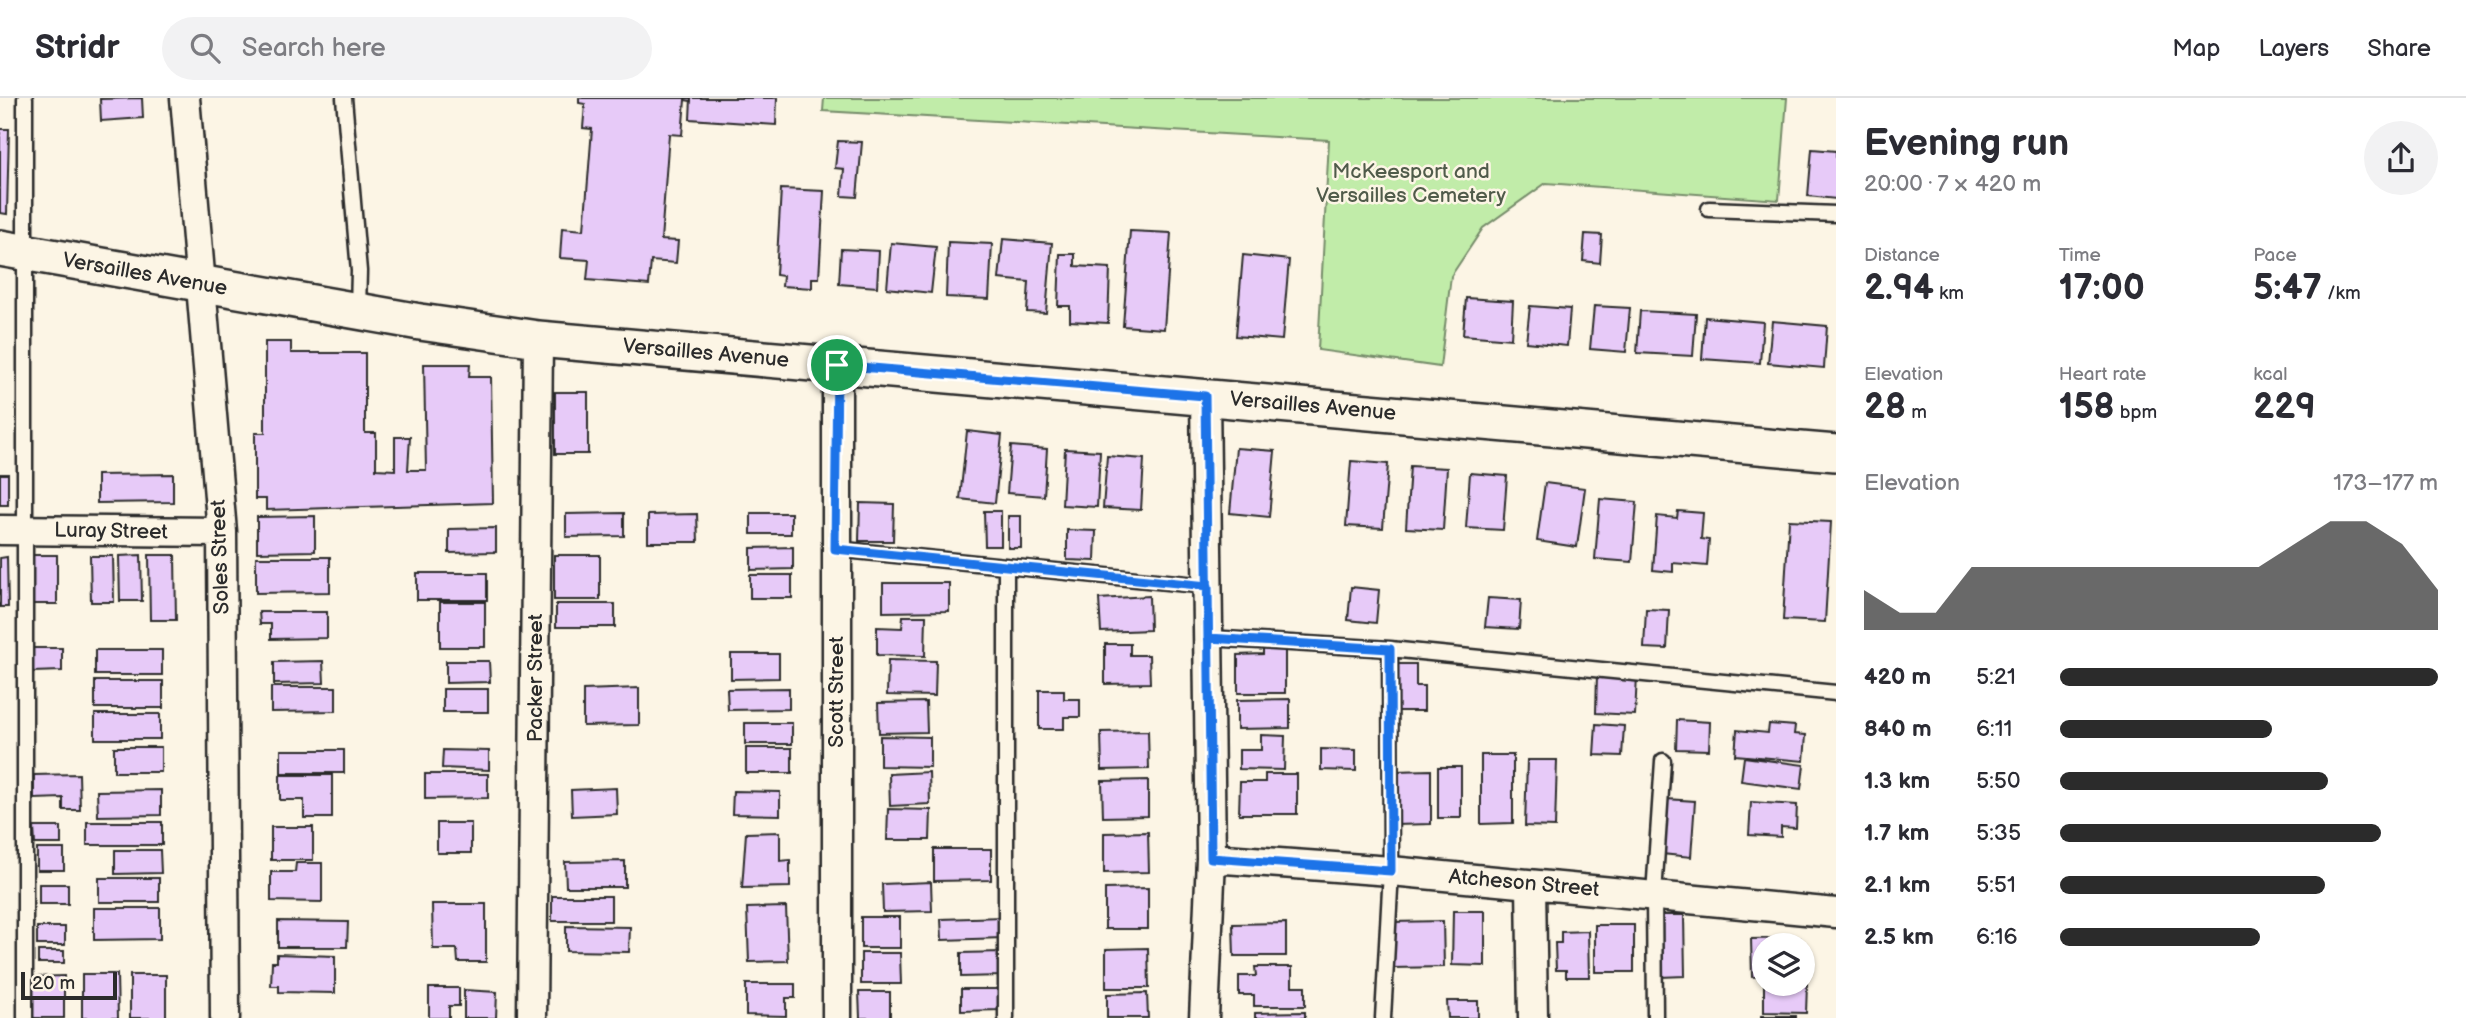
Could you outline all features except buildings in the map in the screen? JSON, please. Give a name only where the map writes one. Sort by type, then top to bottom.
[{"type":"street","name":"Soles Street","points":[[185,98],[222,532],[225,1018]]},
{"type":"street","name":"Versailles Avenue","points":[[11,250],[358,311],[538,339],[1836,453]]},
{"type":"street","name":"Packer Street","points":[[532,1018],[538,339]]},
{"type":"street","name":"Scott Street","points":[[837,365],[837,1018]]},
{"type":"street","points":[[1204,1018],[1211,858],[1205,396]]},
{"type":"street","name":"Luray Street","points":[[11,530],[222,532]]},
{"type":"street","name":"Atcheson Street","points":[[1211,858],[1654,894],[1836,913]]},
{"type":"street","points":[[1531,885],[1533,1018]]},
{"type":"lane","points":[[24,1018],[11,530],[11,250],[25,98]]},
{"type":"lane","points":[[344,98],[359,271],[358,311]]},
{"type":"lane","points":[[1709,209],[1836,214]]},
{"type":"lane","points":[[835,549],[1208,586]]},
{"type":"lane","points":[[1006,568],[1006,1018]]},
{"type":"lane","points":[[1208,638],[1390,649],[1836,693]]},
{"type":"lane","points":[[1382,1018],[1391,871],[1390,649]]},
{"type":"lane","points":[[1655,1018],[1654,894],[1663,761]]},
{"type":"green space","name":"McKeesport and Versailles Cemetery","points":[[824,98],[1787,98],[1779,200],[1546,183],[1483,228],[1451,276],[1440,367],[1318,350],[1329,140],[823,111]]},
{"type":"route","points":[[837,365],[835,549],[1006,568],[1208,586],[1211,858],[1391,871],[1390,649],[1208,638],[1205,396],[837,365]]}]
